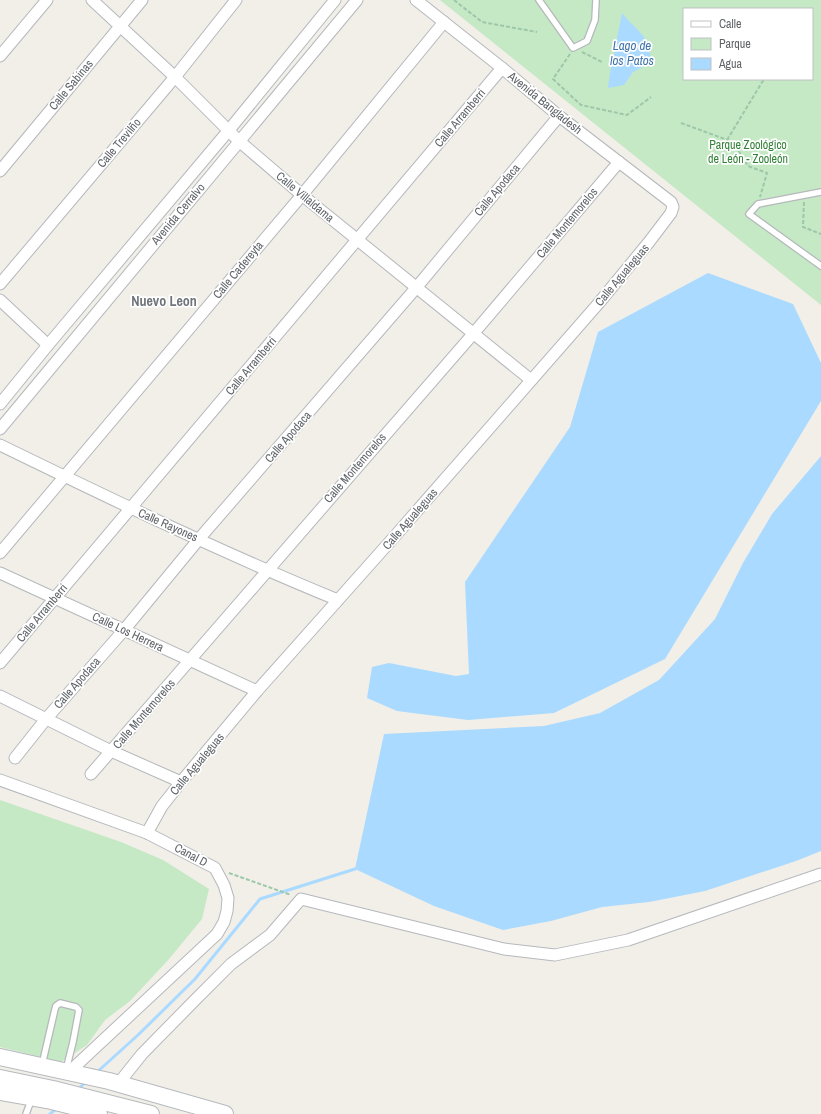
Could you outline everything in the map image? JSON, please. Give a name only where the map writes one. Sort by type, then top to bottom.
[{"type":"main road","points":[[0,1058],[114,1083],[225,1114]]},
{"type":"main road","points":[[0,1078],[50,1095],[151,1114]]},
{"type":"street","points":[[0,56],[47,0]]},
{"type":"street","name":"Calle Villaldama","points":[[92,0],[239,141],[302,195],[531,380]]},
{"type":"street","name":"Calle Sabinas","points":[[0,171],[142,0]]},
{"type":"street","name":"Calle Trevilño","points":[[0,284],[174,77],[236,0]]},
{"type":"street","name":"Avenida Cerralvo","points":[[0,404],[229,130],[335,0]]},
{"type":"street","name":"Avenida Cerralvo","points":[[0,429],[357,0]]},
{"type":"street","name":"Avenida Bangladesh","points":[[416,0],[502,68],[559,116],[671,202],[673,207]]},
{"type":"street","name":"Calle Cadereyta","points":[[0,554],[64,476],[302,195],[444,22]]},
{"type":"street","name":"Calle Arramberri","points":[[0,663],[502,68]]},
{"type":"street","name":"Calle Apodaca","points":[[15,758],[46,719],[124,630],[199,540],[416,288],[559,116]]},
{"type":"street","name":"Calle Montemorelos","points":[[91,774],[190,661],[266,570],[473,334],[619,162]]},
{"type":"street","name":"Calle Agualeguas","points":[[147,833],[162,806],[180,782],[257,691],[626,270],[671,213],[673,207]]},
{"type":"street","points":[[0,300],[48,345]]},
{"type":"street","name":"Calle Rayones","points":[[0,445],[131,509],[266,570],[338,600]]},
{"type":"street","name":"Calle Los Herrera","points":[[0,572],[55,599],[257,691]]},
{"type":"street","points":[[0,696],[110,751],[180,782]]},
{"type":"street","name":"Canal D","points":[[0,780],[147,833],[216,868],[228,898],[224,922],[217,934],[71,1073]]},
{"type":"street","points":[[114,1083],[231,964],[270,935],[301,899],[504,949],[554,955],[628,940],[821,874]]},
{"type":"street","points":[[0,1093],[32,1098],[50,1095],[100,1114]]},
{"type":"lane","points":[[539,0],[574,48],[587,42],[595,20],[596,0]]},
{"type":"lane","points":[[821,192],[758,204],[749,214],[821,266]]},
{"type":"lane","points":[[41,1067],[56,1006],[60,1004],[71,1006],[78,1008],[79,1013],[71,1073]]},
{"type":"lane","points":[[26,1114],[32,1098]]},
{"type":"path","points":[[454,0],[482,22],[537,32]]},
{"type":"path","points":[[602,62],[574,48],[553,79],[581,105],[627,115],[651,97]]},
{"type":"path","points":[[727,140],[763,80]]},
{"type":"path","points":[[681,122],[733,142],[748,166],[767,173],[758,204]]},
{"type":"path","points":[[804,195],[803,227],[821,234]]},
{"type":"path","points":[[216,868],[291,895]]},
{"type":"green space","name":"Parque Zoológico de León - Zooleón","points":[[440,0],[821,0],[821,305]]},
{"type":"green space","points":[[0,800],[121,842],[163,860],[209,889],[202,919],[169,959],[130,1001],[105,1020],[87,1045],[61,1062],[0,1047]]},
{"type":"water","name":"Lago de los Patos","points":[[622,13],[646,40],[649,47],[650,63],[633,72],[624,85],[608,88],[610,73]]},
{"type":"water","points":[[708,273],[793,304],[821,363],[821,401],[665,659],[554,713],[468,720],[397,711],[367,698],[372,667],[389,663],[456,676],[469,674],[465,582],[570,427],[598,332]]},
{"type":"water","points":[[821,456],[821,851],[796,861],[705,891],[649,902],[602,907],[551,921],[503,930],[434,906],[355,869],[384,734],[544,726],[600,713],[659,680],[715,619],[743,563],[772,514]]},
{"type":"waterway","points":[[96,1073],[138,1035],[195,979],[260,899],[355,869]]},
{"type":"waterway","points":[[77,1090],[86,1082]]},
{"type":"waterway","points":[[50,1114],[56,1109]]},
{"type":"district","name":"Nuevo Leon","points":[[164,301]]}]
